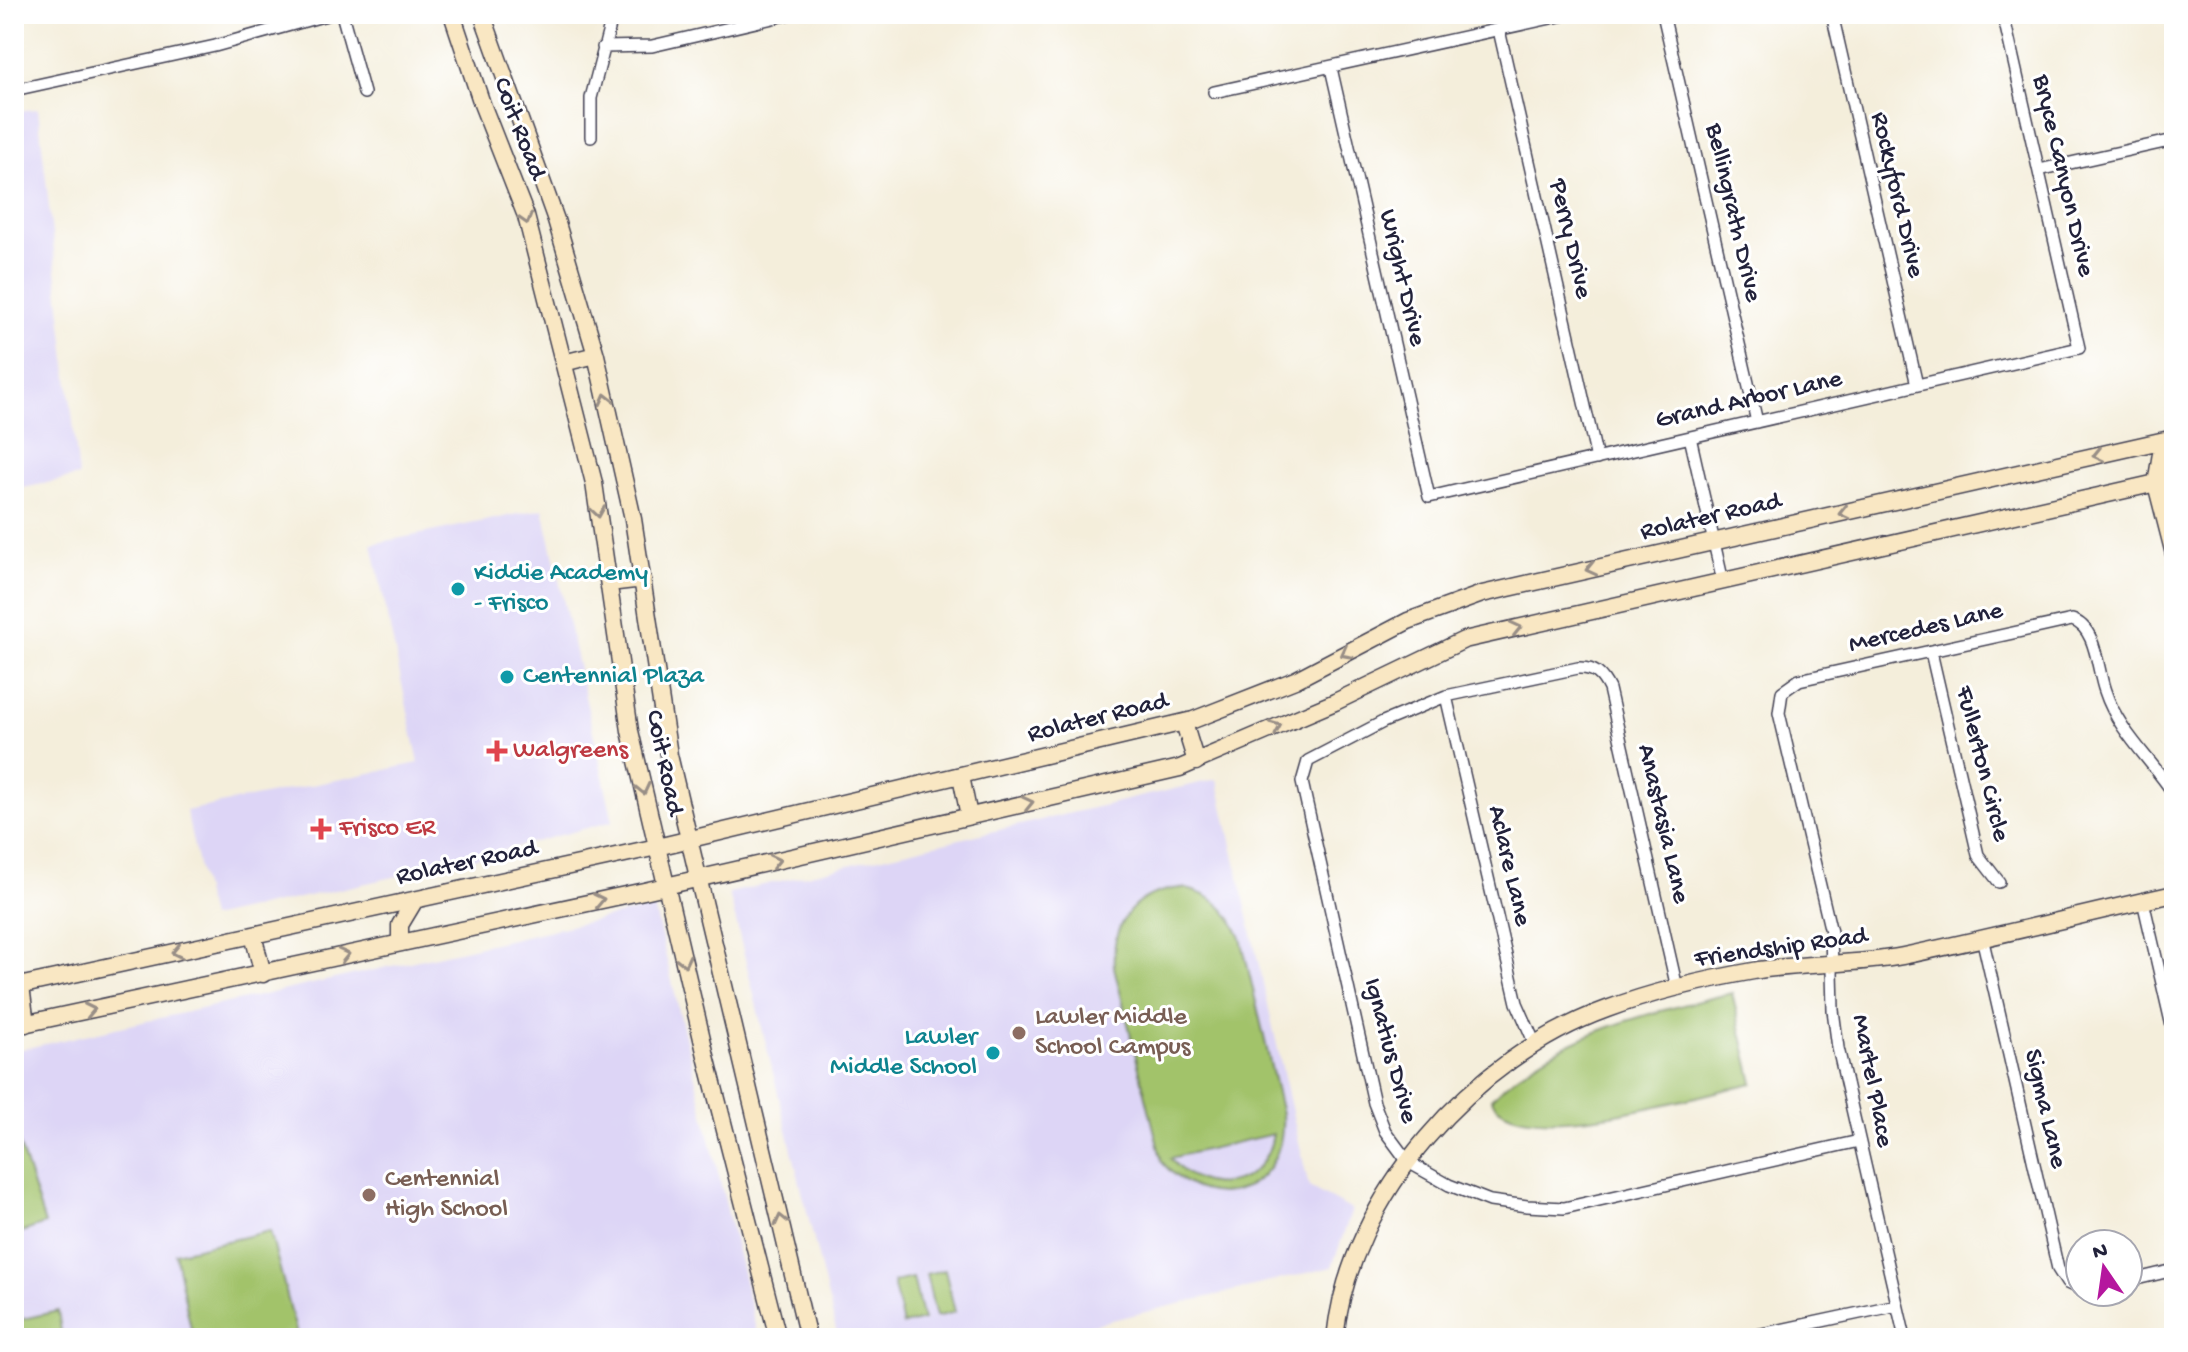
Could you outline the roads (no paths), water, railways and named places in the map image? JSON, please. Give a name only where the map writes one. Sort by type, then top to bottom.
[{"type":"main road","name":"Coit Road","points":[[452,14],[482,104],[526,216],[594,483],[630,731],[778,1338]]},
{"type":"main road","name":"Coit Road","points":[[482,14],[556,220],[596,355],[630,504],[667,742],[808,1338]]},
{"type":"main road","points":[[563,363],[596,355]]},
{"type":"main road","points":[[2168,439],[2174,458]]},
{"type":"main road","points":[[2168,439],[2156,484],[2174,554]]},
{"type":"main road","name":"Rolater Road","points":[[18,987],[657,847],[1184,723],[1295,680],[1408,621],[1482,594],[2168,439]]},
{"type":"main road","points":[[18,987],[20,1025],[699,878],[969,816],[1196,762],[1335,702],[1464,640],[2174,479]]},
{"type":"main road","points":[[609,583],[643,579]]},
{"type":"main road","points":[[1184,723],[1196,762]]},
{"type":"main road","points":[[961,776],[969,816]]},
{"type":"main road","name":"Friendship Road","points":[[1335,1338],[1343,1293],[1357,1253],[1376,1211],[1408,1162],[1466,1096],[1535,1044],[1605,1009],[1677,988],[1760,970],[1902,956],[2174,894]]},
{"type":"main road","points":[[400,943],[400,925],[415,900]]},
{"type":"main road","points":[[253,935],[263,974]]},
{"type":"main road","points":[[768,1295],[798,1296]]},
{"type":"main road","points":[[772,1313],[798,1296]]},
{"type":"street","points":[[14,90],[215,46],[330,14]]},
{"type":"street","points":[[342,14],[364,93]]},
{"type":"street","points":[[591,137],[591,98],[613,14]]},
{"type":"street","points":[[603,47],[652,46],[790,14]]},
{"type":"street","points":[[1214,92],[1569,14]]},
{"type":"street","name":"Bellingrath Drive","points":[[1663,14],[1757,422]]},
{"type":"street","name":"Rockyford Drive","points":[[1832,14],[1917,385]]},
{"type":"street","name":"Bryce Canyon Drive","points":[[2003,14],[2079,348]]},
{"type":"street","name":"Perry Drive","points":[[1499,30],[1597,459]]},
{"type":"street","name":"Wright Drive","points":[[1331,68],[1429,497]]},
{"type":"street","points":[[2039,170],[2174,140]]},
{"type":"street","name":"Grand Arbor Lane","points":[[1429,497],[2079,348]]},
{"type":"street","points":[[1690,437],[1723,582]]},
{"type":"street","name":"Mercedes Lane","points":[[1782,692],[1799,680],[2062,621],[2082,624],[2090,638],[2112,711],[2174,794]]},
{"type":"street","name":"Fullerton Circle","points":[[1931,652],[1978,855],[1999,882]]},
{"type":"street","name":"Anastasia Lane","points":[[1446,696],[1578,668],[1589,667],[1598,673],[1609,689],[1677,988]]},
{"type":"street","name":"Martel Place","points":[[1782,692],[1779,713],[1830,927],[1835,965],[1835,1023],[1905,1338]]},
{"type":"street","name":"Ignatius Drive","points":[[1446,696],[1371,728],[1308,761],[1302,782],[1374,1103],[1385,1131],[1408,1162],[1449,1185],[1490,1201],[1564,1208],[1859,1141]]},
{"type":"street","name":"Aclare Lane","points":[[1446,696],[1517,1003],[1535,1044]]},
{"type":"street","points":[[2143,901],[2174,1035]]},
{"type":"street","name":"Sigma Lane","points":[[1982,937],[2058,1269],[2064,1276]]},
{"type":"street","points":[[2144,1277],[2174,1270]]},
{"type":"street","points":[[1743,1338],[1897,1305]]},
{"type":"place","name":"Kiddie Academy - Frisco","points":[[458,589]]},
{"type":"place","name":"Centennial Plaza","points":[[507,677]]},
{"type":"place","name":"Walgreens","points":[[497,751]]},
{"type":"place","name":"Frisco ER","points":[[321,829]]},
{"type":"place","name":"Lawler Middle School Campus","points":[[1019,1033]]},
{"type":"place","name":"Lawler Middle School","points":[[993,1053]]},
{"type":"place","name":"Centennial High School","points":[[369,1195]]}]
